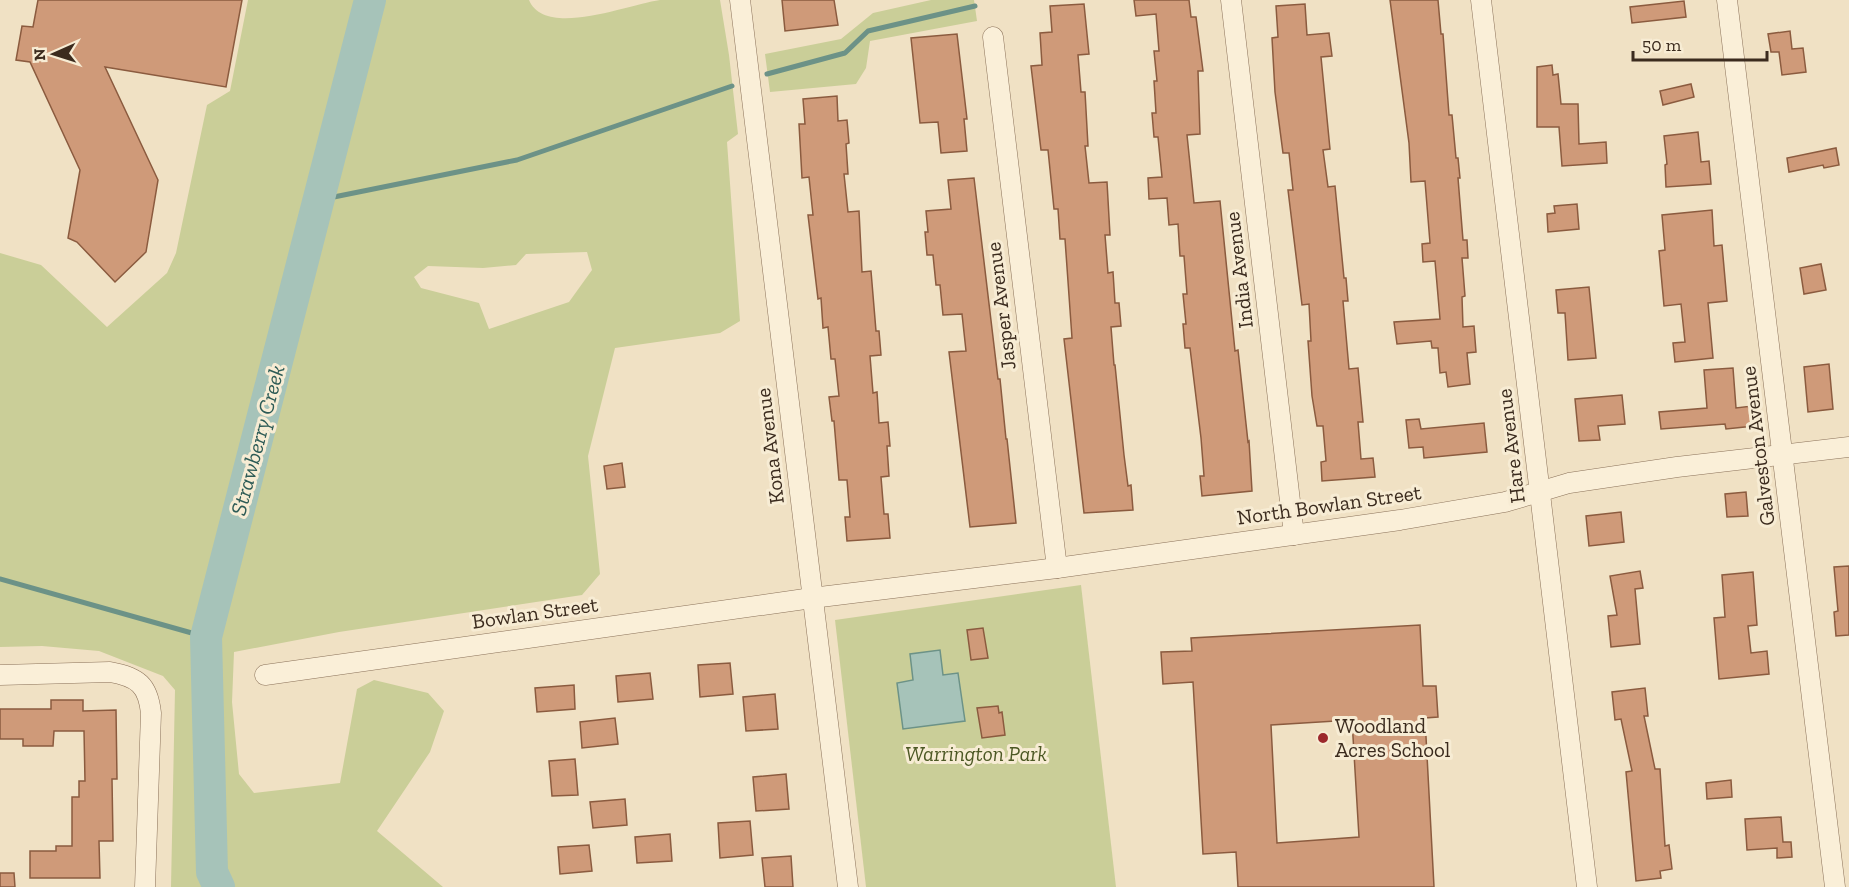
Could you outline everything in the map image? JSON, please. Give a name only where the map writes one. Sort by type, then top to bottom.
[{"type":"street","name":"Kona Avenue","points":[[740,0],[848,887]]},
{"type":"street","name":"India Avenue","points":[[1231,0],[1294,535]]},
{"type":"street","name":"Hare Avenue","points":[[1481,0],[1587,887]]},
{"type":"street","name":"Galveston Avenue","points":[[1727,0],[1835,887]]},
{"type":"street","name":"Jasper Avenue","points":[[993,38],[1058,568]]},
{"type":"street","name":"North Bowlan Street","points":[[812,598],[1058,568],[1294,535],[1493,504],[1569,483],[1849,447]]},
{"type":"street","name":"Bowlan Street","points":[[265,675],[812,598]]},
{"type":"street","points":[[0,675],[110,672],[127,675],[141,684],[149,697],[151,713],[145,887]]},
{"type":"green space","points":[[248,0],[529,0],[538,11],[552,17],[569,18],[589,16],[660,0],[720,0],[738,134],[727,142],[740,321],[720,333],[615,348],[588,456],[600,574],[582,595],[339,632],[234,652],[232,702],[239,774],[254,793],[340,783],[357,689],[374,680],[428,693],[444,711],[430,752],[377,831],[443,887],[171,887],[175,690],[163,676],[99,651],[42,646],[0,647],[0,253],[41,265],[107,327],[167,273],[176,253],[207,105],[230,91]],"holes":[[[587,252],[592,270],[569,302],[489,329],[479,303],[421,288],[414,277],[428,266],[483,268],[516,265],[526,254]]]},
{"type":"green space","points":[[931,0],[974,0],[977,21],[870,41],[866,68],[856,84],[770,92],[765,54],[841,39],[873,13]]},
{"type":"green space","name":"Warrington Park","points":[[1081,585],[1116,887],[866,887],[835,620]]},
{"type":"water","points":[[940,650],[943,675],[958,673],[965,721],[903,729],[897,683],[913,680],[910,654]]},
{"type":"building","points":[[38,0],[242,0],[226,87],[105,67],[158,180],[146,252],[115,282],[77,242],[68,238],[80,170],[30,62],[16,60],[22,26],[33,27]]},
{"type":"building","points":[[782,0],[834,0],[838,25],[785,31]]},
{"type":"building","points":[[1134,0],[1189,0],[1191,17],[1196,17],[1203,71],[1198,71],[1200,134],[1187,135],[1194,203],[1220,201],[1235,351],[1238,350],[1249,441],[1252,491],[1202,496],[1200,476],[1204,476],[1201,438],[1190,348],[1185,348],[1183,324],[1186,324],[1183,294],[1187,294],[1184,256],[1180,256],[1178,224],[1169,225],[1167,198],[1149,199],[1148,178],[1162,177],[1158,137],[1154,137],[1152,113],[1156,113],[1154,81],[1157,81],[1154,51],[1159,51],[1156,14],[1136,16]]},
{"type":"building","points":[[1390,0],[1438,0],[1449,115],[1452,115],[1456,158],[1458,158],[1463,240],[1467,240],[1468,258],[1462,258],[1465,296],[1462,297],[1463,327],[1474,326],[1476,352],[1467,353],[1470,384],[1448,387],[1446,372],[1440,373],[1438,348],[1432,348],[1431,341],[1397,344],[1394,322],[1440,319],[1435,261],[1423,262],[1422,244],[1430,243],[1425,181],[1411,182],[1409,143]]},
{"type":"building","points":[[1684,1],[1686,17],[1632,23],[1630,7]]},
{"type":"building","points":[[1084,4],[1089,54],[1078,55],[1081,92],[1085,92],[1088,146],[1085,146],[1089,183],[1107,182],[1110,235],[1105,235],[1108,273],[1113,272],[1115,303],[1119,303],[1121,326],[1111,327],[1114,365],[1128,486],[1131,485],[1133,510],[1084,513],[1064,339],[1072,338],[1065,239],[1060,239],[1058,209],[1054,209],[1048,150],[1041,150],[1031,66],[1042,65],[1040,33],[1052,32],[1050,6]]},
{"type":"building","points":[[1305,4],[1307,35],[1329,33],[1332,56],[1321,57],[1330,149],[1323,150],[1328,187],[1335,186],[1344,278],[1346,278],[1348,301],[1343,301],[1349,369],[1358,368],[1363,422],[1358,422],[1361,459],[1373,458],[1375,477],[1322,481],[1321,462],[1326,461],[1323,426],[1317,426],[1312,396],[1308,341],[1311,341],[1309,304],[1302,305],[1288,190],[1293,190],[1289,153],[1283,153],[1275,92],[1272,38],[1278,37],[1276,6]]},
{"type":"building","points":[[1790,31],[1792,49],[1803,48],[1806,72],[1782,75],[1779,52],[1771,52],[1768,34]]},
{"type":"building","points":[[957,34],[967,119],[964,119],[967,151],[941,153],[938,122],[920,123],[911,38]]},
{"type":"building","points":[[1552,65],[1553,75],[1558,74],[1561,104],[1578,104],[1579,144],[1606,142],[1607,163],[1562,166],[1559,127],[1537,127],[1537,67]]},
{"type":"building","points":[[1691,84],[1694,97],[1663,105],[1660,91]]},
{"type":"building","points":[[837,96],[838,121],[847,120],[848,174],[844,174],[848,212],[859,211],[862,272],[871,271],[876,331],[879,331],[881,355],[870,356],[873,393],[877,392],[879,423],[888,422],[889,476],[881,477],[884,514],[888,514],[890,538],[847,541],[845,517],[850,517],[847,480],[839,480],[834,421],[832,421],[829,397],[839,396],[835,359],[831,359],[828,327],[823,328],[821,298],[818,299],[808,215],[813,215],[809,177],[802,178],[799,124],[805,124],[803,99]]},
{"type":"building","points":[[1698,132],[1701,162],[1709,161],[1711,184],[1666,187],[1665,165],[1667,164],[1664,136]]},
{"type":"building","points":[[1836,148],[1839,165],[1824,168],[1823,165],[1789,172],[1787,158]]},
{"type":"building","points":[[974,178],[1016,523],[970,527],[949,352],[966,351],[962,314],[943,315],[940,285],[936,285],[933,255],[927,255],[925,232],[928,232],[926,211],[951,209],[948,180]]},
{"type":"building","points":[[1577,204],[1579,229],[1548,232],[1547,214],[1555,213],[1554,206]]},
{"type":"building","points":[[1712,210],[1714,246],[1722,245],[1727,301],[1708,303],[1713,358],[1675,362],[1673,343],[1685,342],[1681,304],[1664,306],[1659,251],[1665,250],[1662,215]]},
{"type":"building","points":[[1821,264],[1826,290],[1804,294],[1800,268]]},
{"type":"building","points":[[1589,287],[1596,358],[1568,360],[1565,313],[1558,313],[1556,290]]},
{"type":"building","points":[[1829,364],[1833,409],[1808,412],[1804,367]]},
{"type":"building","points":[[1733,368],[1736,408],[1752,406],[1754,426],[1726,429],[1725,424],[1661,429],[1659,412],[1707,408],[1704,370]]},
{"type":"building","points":[[1622,395],[1625,424],[1598,426],[1600,440],[1579,441],[1575,399]]},
{"type":"building","points":[[1419,419],[1421,429],[1484,423],[1487,452],[1424,458],[1423,447],[1409,448],[1406,420]]},
{"type":"building","points":[[622,463],[625,487],[607,489],[604,466]]},
{"type":"building","points":[[1746,492],[1748,516],[1727,517],[1725,494]]},
{"type":"building","points":[[1621,512],[1624,542],[1589,546],[1586,516]]},
{"type":"building","points":[[1849,566],[1849,635],[1836,636],[1834,612],[1838,611],[1834,567]]},
{"type":"building","points":[[1640,571],[1643,588],[1635,589],[1640,644],[1611,647],[1608,616],[1617,615],[1610,576]]},
{"type":"building","points":[[1753,572],[1757,625],[1748,626],[1751,653],[1767,651],[1769,674],[1719,679],[1714,618],[1725,617],[1722,575]]},
{"type":"building","points":[[1420,625],[1423,686],[1436,686],[1438,717],[1425,718],[1434,887],[1238,887],[1236,852],[1203,854],[1193,682],[1163,684],[1161,652],[1192,651],[1191,638]],"holes":[[[1352,720],[1359,837],[1277,843],[1271,725]]]},
{"type":"building","points":[[983,628],[988,658],[971,660],[967,630]]},
{"type":"building","points":[[730,663],[733,694],[700,697],[698,665]]},
{"type":"building","points":[[650,673],[653,699],[618,702],[616,676]]},
{"type":"building","points":[[574,685],[575,709],[537,712],[535,688]]},
{"type":"building","points":[[1645,688],[1648,716],[1644,716],[1655,769],[1660,769],[1665,846],[1669,845],[1672,869],[1660,871],[1661,878],[1636,881],[1626,772],[1632,771],[1621,719],[1615,720],[1612,692]]},
{"type":"building","points":[[775,694],[778,729],[746,731],[743,697]]},
{"type":"building","points":[[51,700],[83,700],[83,711],[116,710],[117,779],[112,779],[113,841],[99,841],[100,878],[30,878],[30,851],[56,851],[56,846],[72,846],[72,797],[79,797],[79,781],[85,781],[84,731],[54,731],[53,746],[23,746],[23,739],[0,739],[0,709],[51,709]]},
{"type":"building","points":[[998,706],[999,713],[1002,712],[1005,735],[982,738],[977,708]]},
{"type":"building","points":[[615,718],[618,744],[582,748],[580,722]]},
{"type":"building","points":[[575,759],[578,795],[552,796],[549,761]]},
{"type":"building","points":[[786,774],[789,809],[756,811],[753,777]]},
{"type":"building","points":[[1731,780],[1732,797],[1707,799],[1706,783]]},
{"type":"building","points":[[625,799],[627,825],[593,828],[590,802]]},
{"type":"building","points":[[1781,817],[1783,842],[1791,842],[1792,857],[1777,858],[1777,848],[1747,850],[1745,819]]},
{"type":"building","points":[[750,821],[753,855],[720,858],[718,823]]},
{"type":"building","points":[[670,834],[672,861],[637,863],[635,837]]},
{"type":"building","points":[[589,845],[592,871],[560,874],[558,847]]},
{"type":"building","points":[[791,856],[793,887],[765,887],[762,858]]},
{"type":"building","points":[[0,873],[14,873],[15,887],[0,887]]},
{"type":"waterway","name":"Strawberry Creek","points":[[219,887],[212,872],[206,637],[370,0]]},
{"type":"waterway","points":[[767,74],[845,53],[868,31],[975,6]]},
{"type":"waterway","points":[[319,200],[517,160],[732,86]]},
{"type":"waterway","points":[[0,579],[206,637]]},
{"type":"place","name":"Woodland Acres School","points":[[1323,738]]}]
